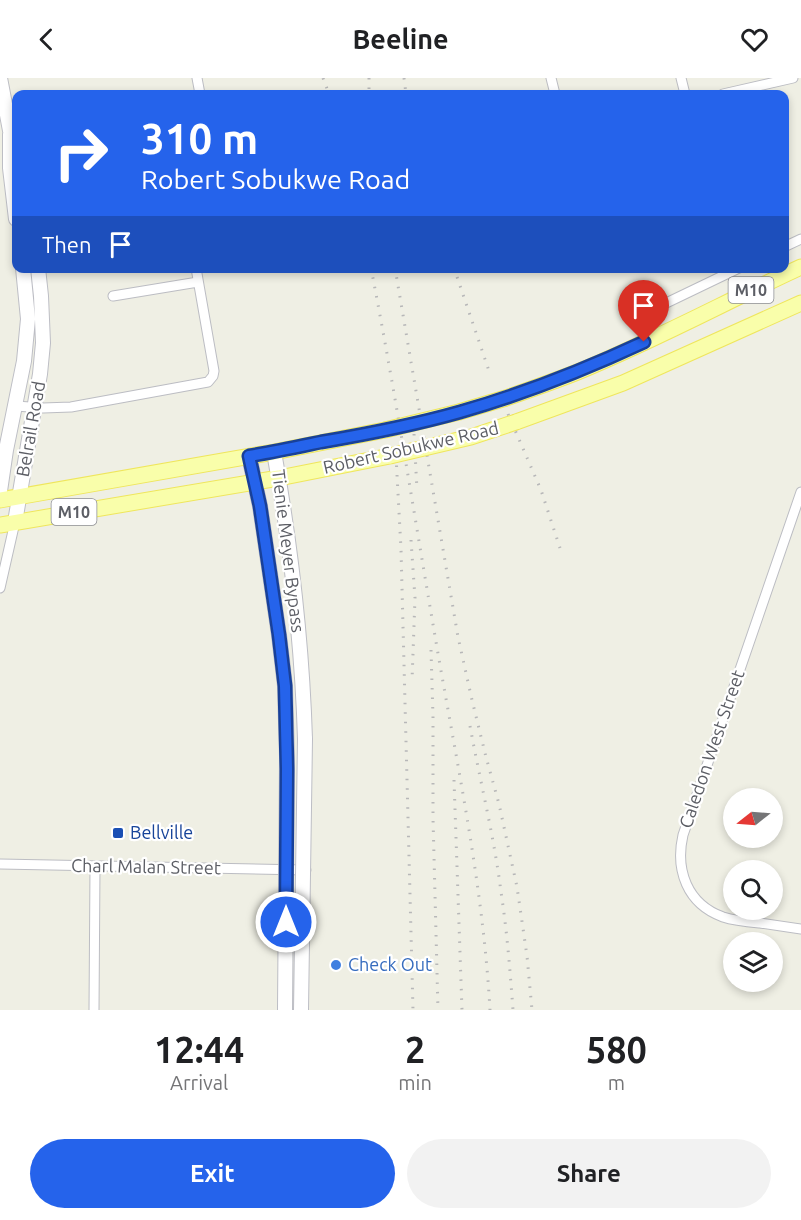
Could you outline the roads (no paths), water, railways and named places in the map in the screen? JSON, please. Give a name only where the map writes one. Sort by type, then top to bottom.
[{"type":"main road","points":[[0,78],[12,142]]},
{"type":"main road","points":[[12,160],[10,168],[12,185]]},
{"type":"main road","name":"Belrail Road","points":[[0,491],[24,360],[28,319],[23,273]]},
{"type":"main road","name":"Belrail Road","points":[[7,523],[19,496],[40,374],[43,343],[39,273]]},
{"type":"main road","name":"Robert Sobukwe Road","points":[[0,500],[274,452],[385,430],[459,412],[575,373],[788,273]]},
{"type":"main road","name":"Robert Sobukwe Road","points":[[7,523],[279,477],[390,456],[471,437],[516,423],[623,383],[801,303]]},
{"type":"main road","name":"Tienie Meyer Bypass","points":[[274,452],[283,503],[303,694],[305,739],[302,1010]]},
{"type":"main road","name":"Tienie Meyer Bypass","points":[[249,456],[260,506],[285,686],[287,1010]]},
{"type":"street","points":[[740,90],[793,78]]},
{"type":"street","points":[[16,406],[61,408],[204,383],[210,380],[214,370],[197,273]]},
{"type":"street","points":[[633,319],[725,273]]},
{"type":"street","points":[[113,296],[198,282]]},
{"type":"street","name":"Caledon West Street","points":[[801,492],[680,846],[681,870],[690,891],[696,899],[715,914],[725,918],[801,929]]},
{"type":"street","name":"Belrail Road","points":[[0,588],[7,523]]},
{"type":"street","name":"Charl Malan Street","points":[[0,864],[306,870],[302,1010]]},
{"type":"street","points":[[93,1010],[95,867]]},
{"type":"street","points":[[287,1010],[292,869]]},
{"type":"railway","points":[[323,78],[328,90]]},
{"type":"railway","points":[[369,78],[369,90]]},
{"type":"railway","points":[[404,78],[406,90]]},
{"type":"railway","points":[[372,273],[468,822],[481,916],[490,1010]]},
{"type":"railway","points":[[396,273],[458,637],[517,887],[532,1010]]},
{"type":"railway","points":[[456,273],[489,371]]},
{"type":"railway","points":[[508,414],[541,490],[560,548]]},
{"type":"railway","points":[[413,415],[417,490]]},
{"type":"railway","points":[[396,456],[401,549],[413,1010]]},
{"type":"railway","points":[[411,540],[415,598],[412,681]]},
{"type":"railway","points":[[431,650],[438,1010]]},
{"type":"railway","points":[[470,726],[498,871],[507,936],[513,1010]]},
{"type":"railway","points":[[454,780],[462,1010]]},
{"type":"place","name":"Bellville","points":[[118,833]]},
{"type":"place","name":"Check Out","points":[[336,965]]}]
